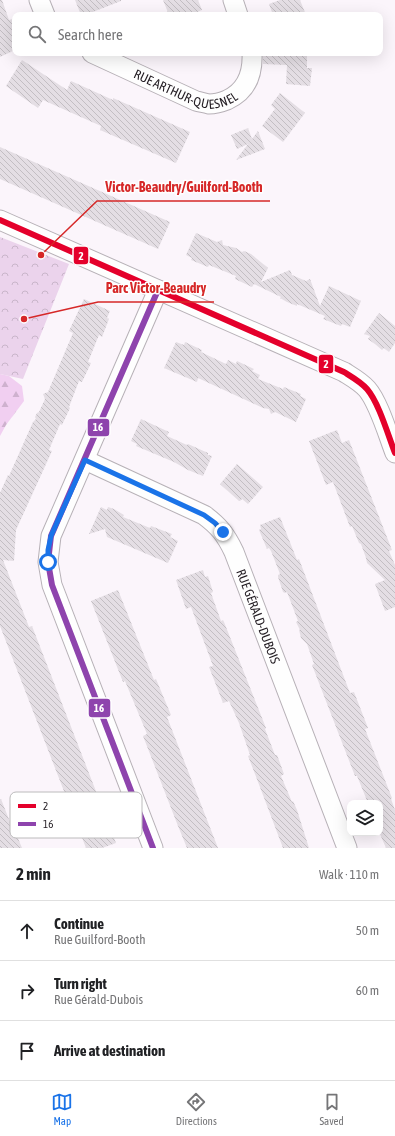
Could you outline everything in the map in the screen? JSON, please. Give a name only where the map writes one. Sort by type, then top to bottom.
[{"type":"street","points":[[39,0],[44,12]]},
{"type":"street","points":[[233,0],[237,12]]},
{"type":"street","name":"RUE ARTHUR-QUESNEL","points":[[98,56],[196,101],[210,104],[222,102],[234,97],[244,88],[250,77],[252,56]]},
{"type":"street","points":[[0,220],[337,369],[356,380],[366,388],[374,400],[395,452]]},
{"type":"street","points":[[131,792],[52,585],[49,574],[48,550],[51,536],[158,290]]},
{"type":"street","name":"RUE GÉRALD-DUBOIS","points":[[85,460],[204,515],[215,523],[223,532],[234,552],[347,848]]},
{"type":"street","points":[[142,819],[153,848]]},
{"type":"green space","points":[[0,237],[69,264],[23,379],[0,374]]},
{"type":"green space","points":[[0,374],[9,376],[22,386],[24,401],[6,425],[0,436]]},
{"type":"building","points":[[0,0],[2,0],[9,20],[12,19],[12,51],[0,57]]},
{"type":"building","points":[[75,0],[121,0],[93,12],[80,12]]},
{"type":"building","points":[[163,0],[198,0],[202,10],[197,12],[168,12]]},
{"type":"building","points":[[280,0],[300,0],[305,12],[272,12],[269,4]]},
{"type":"building","points":[[263,56],[307,56],[307,68],[312,68],[310,86],[286,84],[287,65],[263,64]]},
{"type":"building","points":[[22,60],[67,90],[71,81],[190,132],[176,163],[100,130],[101,126],[43,100],[38,108],[6,86]]},
{"type":"building","points":[[280,93],[305,113],[283,142],[262,126],[275,109],[271,105]]},
{"type":"building","points":[[248,128],[252,139],[258,131],[265,149],[236,160],[248,144],[237,149],[231,135]]},
{"type":"building","points":[[0,147],[170,222],[158,249],[0,179]]},
{"type":"building","points":[[196,233],[217,242],[222,240],[223,245],[251,254],[268,268],[261,282],[290,270],[292,275],[306,281],[310,279],[320,306],[329,286],[361,301],[350,327],[342,324],[341,326],[323,319],[325,316],[297,304],[297,306],[287,302],[280,298],[281,297],[254,284],[252,287],[235,279],[236,276],[209,265],[208,267],[191,260],[192,258],[186,255]]},
{"type":"building","points":[[84,299],[110,311],[107,318],[109,319],[102,337],[99,335],[88,362],[91,363],[82,382],[79,381],[69,407],[70,408],[62,425],[60,424],[49,450],[52,451],[16,530],[14,561],[3,560],[29,627],[32,626],[96,792],[64,792],[0,626],[0,493],[33,422],[36,419],[35,417],[45,399],[43,394],[48,392],[73,333],[69,331]]},
{"type":"building","points":[[379,313],[395,326],[395,343],[389,352],[384,348],[382,350],[368,339],[370,336],[364,334]]},
{"type":"building","points":[[176,342],[184,345],[185,342],[202,350],[201,352],[226,364],[228,360],[236,364],[237,361],[254,369],[252,371],[260,375],[258,379],[283,389],[284,387],[301,394],[300,396],[306,399],[296,422],[275,412],[271,414],[269,409],[263,408],[198,378],[197,382],[164,368]]},
{"type":"building","points":[[141,419],[169,432],[167,436],[187,445],[188,444],[212,456],[203,476],[136,446],[137,444],[131,441]]},
{"type":"building","points":[[337,430],[342,443],[349,440],[392,550],[389,551],[395,565],[395,607],[385,611],[375,584],[385,580],[367,563],[361,544],[359,543],[352,526],[350,527],[333,482],[326,485],[309,441]]},
{"type":"building","points":[[237,464],[263,487],[248,504],[242,499],[239,501],[220,484]]},
{"type":"building","points":[[101,507],[107,510],[108,507],[114,509],[124,515],[123,517],[150,528],[151,526],[172,534],[170,537],[178,541],[168,563],[107,537],[105,529],[89,534]]},
{"type":"building","points":[[280,517],[297,560],[299,559],[350,693],[354,692],[368,728],[365,729],[392,798],[391,799],[395,810],[395,848],[386,848],[381,836],[383,836],[383,800],[367,800],[357,776],[355,776],[312,665],[314,664],[307,644],[301,638],[300,630],[296,622],[298,621],[287,592],[283,592],[278,577],[280,574],[271,551],[269,548],[267,549],[259,530],[261,529],[260,525]]},
{"type":"building","points":[[203,570],[205,577],[208,576],[213,592],[211,593],[221,621],[223,620],[224,622],[266,728],[265,729],[275,755],[277,755],[284,774],[281,776],[297,810],[309,848],[283,848],[248,756],[250,755],[239,723],[229,701],[223,703],[209,667],[213,666],[191,607],[186,609],[176,580]]},
{"type":"building","points":[[118,590],[154,680],[156,679],[171,715],[167,717],[218,848],[187,848],[143,736],[147,734],[125,681],[123,682],[91,601]]},
{"type":"building","points":[[1,799],[10,822],[10,838],[18,838],[22,848],[0,848]]},
{"type":"building","points":[[82,838],[114,838],[116,843],[102,848],[86,848]]},
{"type":"transit line","name":"2","points":[[0,220],[344,372],[362,384],[371,395],[379,411],[395,453]]},
{"type":"transit line","name":"16","points":[[131,792],[52,585],[48,562],[51,536],[158,290]]},
{"type":"transit line","name":"16","points":[[142,819],[153,848]]},
{"type":"place","name":"Victor-Beaudry/Guilford-Booth","points":[[41,255]]},
{"type":"place","name":"Parc Victor-Beaudry","points":[[24,319]]},
{"type":"route","points":[[48,562],[48,550],[51,536],[85,460],[204,515],[215,523],[223,532]]}]
